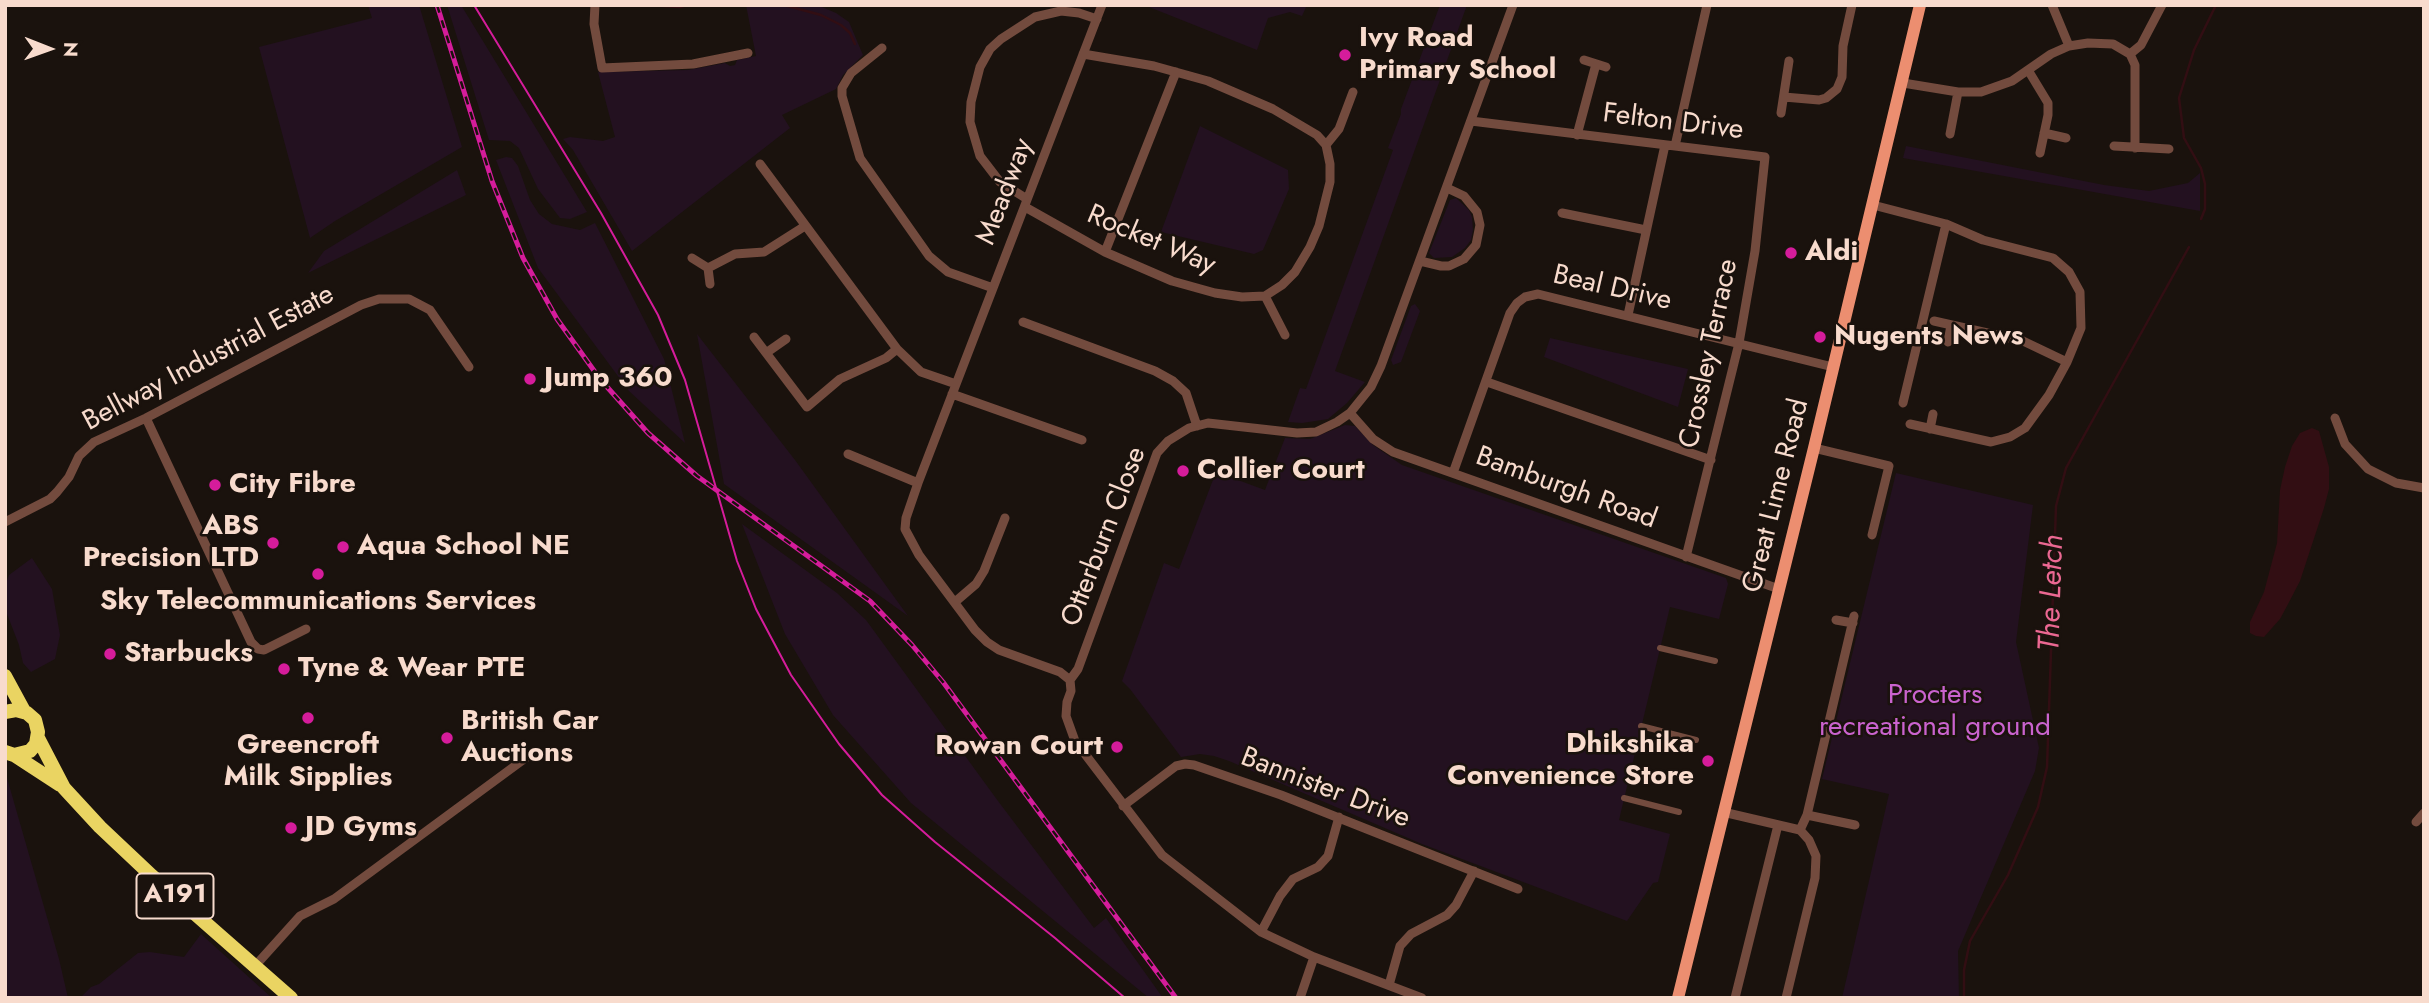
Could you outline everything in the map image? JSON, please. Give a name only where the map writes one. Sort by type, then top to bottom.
[{"type":"main road","name":"Great Lime Road","points":[[1678,998],[1920,5]]},
{"type":"main road","name":"A191","points":[[5,676],[24,711],[35,720],[38,738],[64,788]]},
{"type":"main road","points":[[5,712],[24,711]]},
{"type":"main road","name":"A191","points":[[9,754],[30,751],[38,738]]},
{"type":"main road","name":"A191","points":[[9,754],[64,788],[126,853],[291,998]]},
{"type":"street","points":[[594,5],[594,24],[602,68],[693,64],[731,60],[748,53]]},
{"type":"street","name":"Meadway","points":[[1070,680],[1060,672],[999,650],[975,630],[907,536],[906,518],[1102,5]]},
{"type":"street","points":[[1023,322],[1173,380],[1186,393],[1197,425],[1208,423],[1297,433],[1316,432],[1338,422],[1350,413],[1371,387],[1381,366],[1513,5]]},
{"type":"street","points":[[1628,315],[1646,230],[1707,5]]},
{"type":"street","points":[[1784,97],[1819,100],[1837,89],[1842,77],[1843,46],[1852,5]]},
{"type":"street","points":[[2052,5],[2068,46]]},
{"type":"street","points":[[2130,54],[2140,45],[2162,5]]},
{"type":"street","name":"Rocket Way","points":[[1097,19],[1062,11],[1035,17],[989,49],[979,67],[971,102],[970,122],[979,156],[1000,182],[1026,203],[1105,252],[1172,281],[1214,293],[1242,297],[1265,296]]},
{"type":"street","points":[[1903,83],[1958,92],[1981,92],[2001,86],[2068,46],[2088,43],[2113,44],[2130,54],[2137,71],[2135,148]]},
{"type":"street","points":[[882,48],[851,73],[842,88],[860,158],[929,256],[948,272],[993,288]]},
{"type":"street","points":[[1083,54],[1154,66],[1208,81],[1273,109],[1317,135],[1326,145],[1330,182],[1319,226],[1310,247],[1294,272],[1282,285],[1265,296],[1285,335]]},
{"type":"street","name":"Felton Drive","points":[[1584,60],[1606,66]]},
{"type":"street","points":[[1781,113],[1789,61]]},
{"type":"street","name":"Felton Drive","points":[[1577,135],[1595,64]]},
{"type":"street","points":[[2028,70],[2048,103],[2040,153]]},
{"type":"street","points":[[1105,252],[1176,72]]},
{"type":"street","points":[[1326,145],[1339,129],[1353,92]]},
{"type":"street","points":[[1950,134],[1958,92]]},
{"type":"street","name":"Felton Drive","points":[[1471,121],[1765,157]]},
{"type":"street","points":[[2044,133],[2066,138]]},
{"type":"street","points":[[2114,146],[2169,149]]},
{"type":"street","name":"Crossley Terrace","points":[[1686,557],[1739,343],[1755,251],[1765,157]]},
{"type":"street","points":[[760,164],[897,349],[920,372],[956,384]]},
{"type":"street","points":[[1420,261],[1449,266],[1464,259],[1476,245],[1480,225],[1477,212],[1464,196],[1447,188]]},
{"type":"street","points":[[1873,205],[1946,224],[1983,240],[2053,258],[2069,272],[2080,292],[2081,328],[2067,362],[2025,428],[2010,438],[1991,442],[1910,424]]},
{"type":"street","points":[[1562,213],[1646,230]]},
{"type":"street","points":[[1903,403],[1946,224]]},
{"type":"street","points":[[708,268],[735,254],[764,252],[805,226]]},
{"type":"street","points":[[692,258],[708,268]]},
{"type":"street","points":[[708,268],[710,284]]},
{"type":"street","name":"Beal Drive","points":[[1453,473],[1510,313],[1525,297],[1538,294],[1833,367]]},
{"type":"street","name":"Bellway Industrial Estate","points":[[5,522],[50,499],[65,484],[86,447],[362,305],[379,299],[409,299],[430,310],[469,367]]},
{"type":"street","points":[[1934,321],[2023,341],[2067,362]]},
{"type":"street","points":[[1948,342],[1951,325]]},
{"type":"street","points":[[754,337],[807,407],[840,379],[886,358],[897,349]]},
{"type":"street","points":[[766,353],[786,339]]},
{"type":"street","points":[[1486,382],[1711,460]]},
{"type":"street","points":[[952,394],[1082,440]]},
{"type":"street","name":"Bamburgh Road","points":[[1350,413],[1373,439],[1393,452],[1779,590]]},
{"type":"street","points":[[1930,429],[1933,414]]},
{"type":"street","points":[[146,418],[251,642],[258,649],[264,650],[306,629]]},
{"type":"street","points":[[2335,418],[2345,444],[2368,469],[2396,483],[2424,488]]},
{"type":"street","name":"Otterburn Close","points":[[1197,425],[1179,433],[1157,453],[1078,669],[1070,680],[1071,691],[1066,702],[1066,716],[1071,734],[1162,855],[1261,932],[1314,957],[1422,998]]},
{"type":"street","points":[[1814,448],[1889,466],[1872,535]]},
{"type":"street","points":[[848,454],[918,483]]},
{"type":"street","points":[[955,602],[976,584],[985,571],[1005,518]]},
{"type":"street","points":[[1800,830],[1807,815],[1854,620],[1836,620]]},
{"type":"street","points":[[1660,648],[1715,661]]},
{"type":"street","points":[[1641,726],[1696,740]]},
{"type":"street","points":[[255,966],[300,915],[334,899],[527,757]]},
{"type":"street","name":"Bannister Drive","points":[[1123,806],[1176,766],[1185,764],[1281,795],[1518,889]]},
{"type":"street","points":[[1624,798],[1679,812]]},
{"type":"street","points":[[1723,812],[1800,830],[1809,840],[1816,856],[1816,868],[1786,998]]},
{"type":"street","points":[[2416,822],[2424,813]]},
{"type":"street","points":[[1807,815],[1855,825]]},
{"type":"street","points":[[1261,932],[1280,896],[1293,879],[1318,867],[1328,856],[1339,817]]},
{"type":"street","points":[[1735,998],[1777,825]]},
{"type":"street","points":[[1816,868],[1829,868]]},
{"type":"street","points":[[1389,985],[1400,946],[1411,934],[1447,915],[1456,905],[1474,871]]},
{"type":"street","points":[[1300,998],[1314,957]]},
{"type":"green space","points":[[368,5],[419,5],[462,147],[310,238],[259,47],[372,18]]},
{"type":"green space","points":[[447,5],[461,5],[587,212],[570,219],[560,218],[538,189],[519,148],[510,141],[489,140]]},
{"type":"green space","points":[[746,5],[817,5],[836,13],[849,22],[863,55],[843,75],[836,89],[782,115],[790,128],[632,251],[573,150],[563,139],[570,137],[603,141],[615,137],[598,72],[688,70],[725,63],[730,66],[735,65],[737,60],[756,56]]},
{"type":"green space","points":[[1144,5],[1307,5],[1302,16],[1290,12],[1268,18],[1257,50]]},
{"type":"green space","points":[[1440,5],[1467,5],[1335,371],[1365,382],[1347,403],[1328,419],[1288,422],[1300,388],[1306,389],[1393,150],[1388,148]]},
{"type":"green space","points":[[1200,126],[1288,170],[1289,189],[1263,250],[1254,254],[1161,232]]},
{"type":"green space","points":[[1906,146],[2104,185],[2149,191],[2188,183],[2200,173],[2200,211],[1903,158]]},
{"type":"green space","points":[[512,158],[518,166],[530,200],[539,214],[552,224],[580,230],[595,223],[664,359],[685,443],[629,391],[538,268],[496,160]]},
{"type":"green space","points":[[457,170],[466,195],[308,273],[324,251]]},
{"type":"green space","points":[[1456,198],[1469,210],[1472,217],[1471,240],[1452,257],[1434,258],[1429,253],[1450,200]]},
{"type":"green space","points":[[1415,304],[1420,311],[1401,362],[1393,365],[1391,360],[1411,306]]},
{"type":"green space","points":[[697,334],[795,460],[908,616],[724,484]]},
{"type":"green space","points":[[1550,338],[1688,369],[1678,407],[1544,357]]},
{"type":"green space","points":[[1345,425],[1355,426],[1373,445],[1402,465],[1726,578],[1728,584],[1719,619],[1670,607],[1619,820],[1670,834],[1658,882],[1653,883],[1627,921],[1422,844],[1229,761],[1200,754],[1181,757],[1122,681],[1164,563],[1179,569],[1216,472],[1265,490],[1285,438],[1310,439]]},
{"type":"green space","name":"Procters recreational ground","points":[[1896,473],[2033,505],[2016,642],[2039,748],[2035,771],[1958,951],[1959,998],[1842,998],[1889,794],[1822,779]]},
{"type":"green space","points":[[742,524],[837,593],[866,620],[1094,928],[1106,918],[1163,998],[1149,998],[911,803],[833,715],[785,634]]},
{"type":"green space","points":[[32,558],[52,589],[60,635],[55,659],[31,672],[23,663],[7,614],[5,586],[9,575]]},
{"type":"green space","points":[[5,771],[59,959],[68,998],[5,998]]},
{"type":"green space","points":[[201,934],[272,998],[80,998],[138,953],[184,957]]},
{"type":"shaded area","points":[[2312,428],[2319,431],[2329,467],[2329,489],[2324,508],[2300,581],[2287,606],[2280,619],[2264,637],[2256,636],[2250,633],[2250,622],[2264,592],[2277,543],[2280,490],[2285,467],[2300,433]]},
{"type":"waterway","points":[[649,5],[687,5]]},
{"type":"waterway","points":[[784,5],[821,15],[841,25],[850,33],[855,44]]},
{"type":"waterway","name":"The Letch","points":[[2201,219],[2205,209],[2205,184],[2201,168],[2184,138],[2179,98],[2194,50],[2216,5]]},
{"type":"waterway","name":"The Letch","points":[[1964,998],[1964,970],[1970,941],[2008,875],[2038,807],[2047,767],[2056,506],[2066,468],[2189,247]]},
{"type":"tram line","points":[[474,5],[601,213],[658,315],[685,380],[737,561],[756,609],[791,675],[839,744],[882,795],[1125,998]]},
{"type":"railway","points":[[437,5],[492,181],[523,258],[557,319],[600,379],[648,433],[697,476],[870,601],[912,645],[943,682],[1176,998]]},
{"type":"place","name":"Ivy Road Primary School","points":[[1345,55]]},
{"type":"place","name":"Aldi","points":[[1791,253]]},
{"type":"place","name":"Nugents News","points":[[1820,337]]},
{"type":"place","name":"Jump 360","points":[[530,379]]},
{"type":"place","name":"Collier Court","points":[[1183,471]]},
{"type":"place","name":"City Fibre","points":[[215,485]]},
{"type":"place","name":"ABS Precision LTD","points":[[273,543]]},
{"type":"place","name":"Aqua School NE","points":[[343,547]]},
{"type":"place","name":"Sky Telecommunications Services","points":[[318,574]]},
{"type":"place","name":"Starbucks","points":[[110,654]]},
{"type":"place","name":"Tyne & Wear PTE","points":[[284,669]]},
{"type":"place","name":"Greencroft Milk Sipplies","points":[[308,718]]},
{"type":"place","name":"British Car Auctions","points":[[447,738]]},
{"type":"place","name":"Rowan Court","points":[[1117,747]]},
{"type":"place","name":"Dhikshika Convenience Store","points":[[1708,761]]},
{"type":"place","name":"JD Gyms","points":[[291,828]]}]
